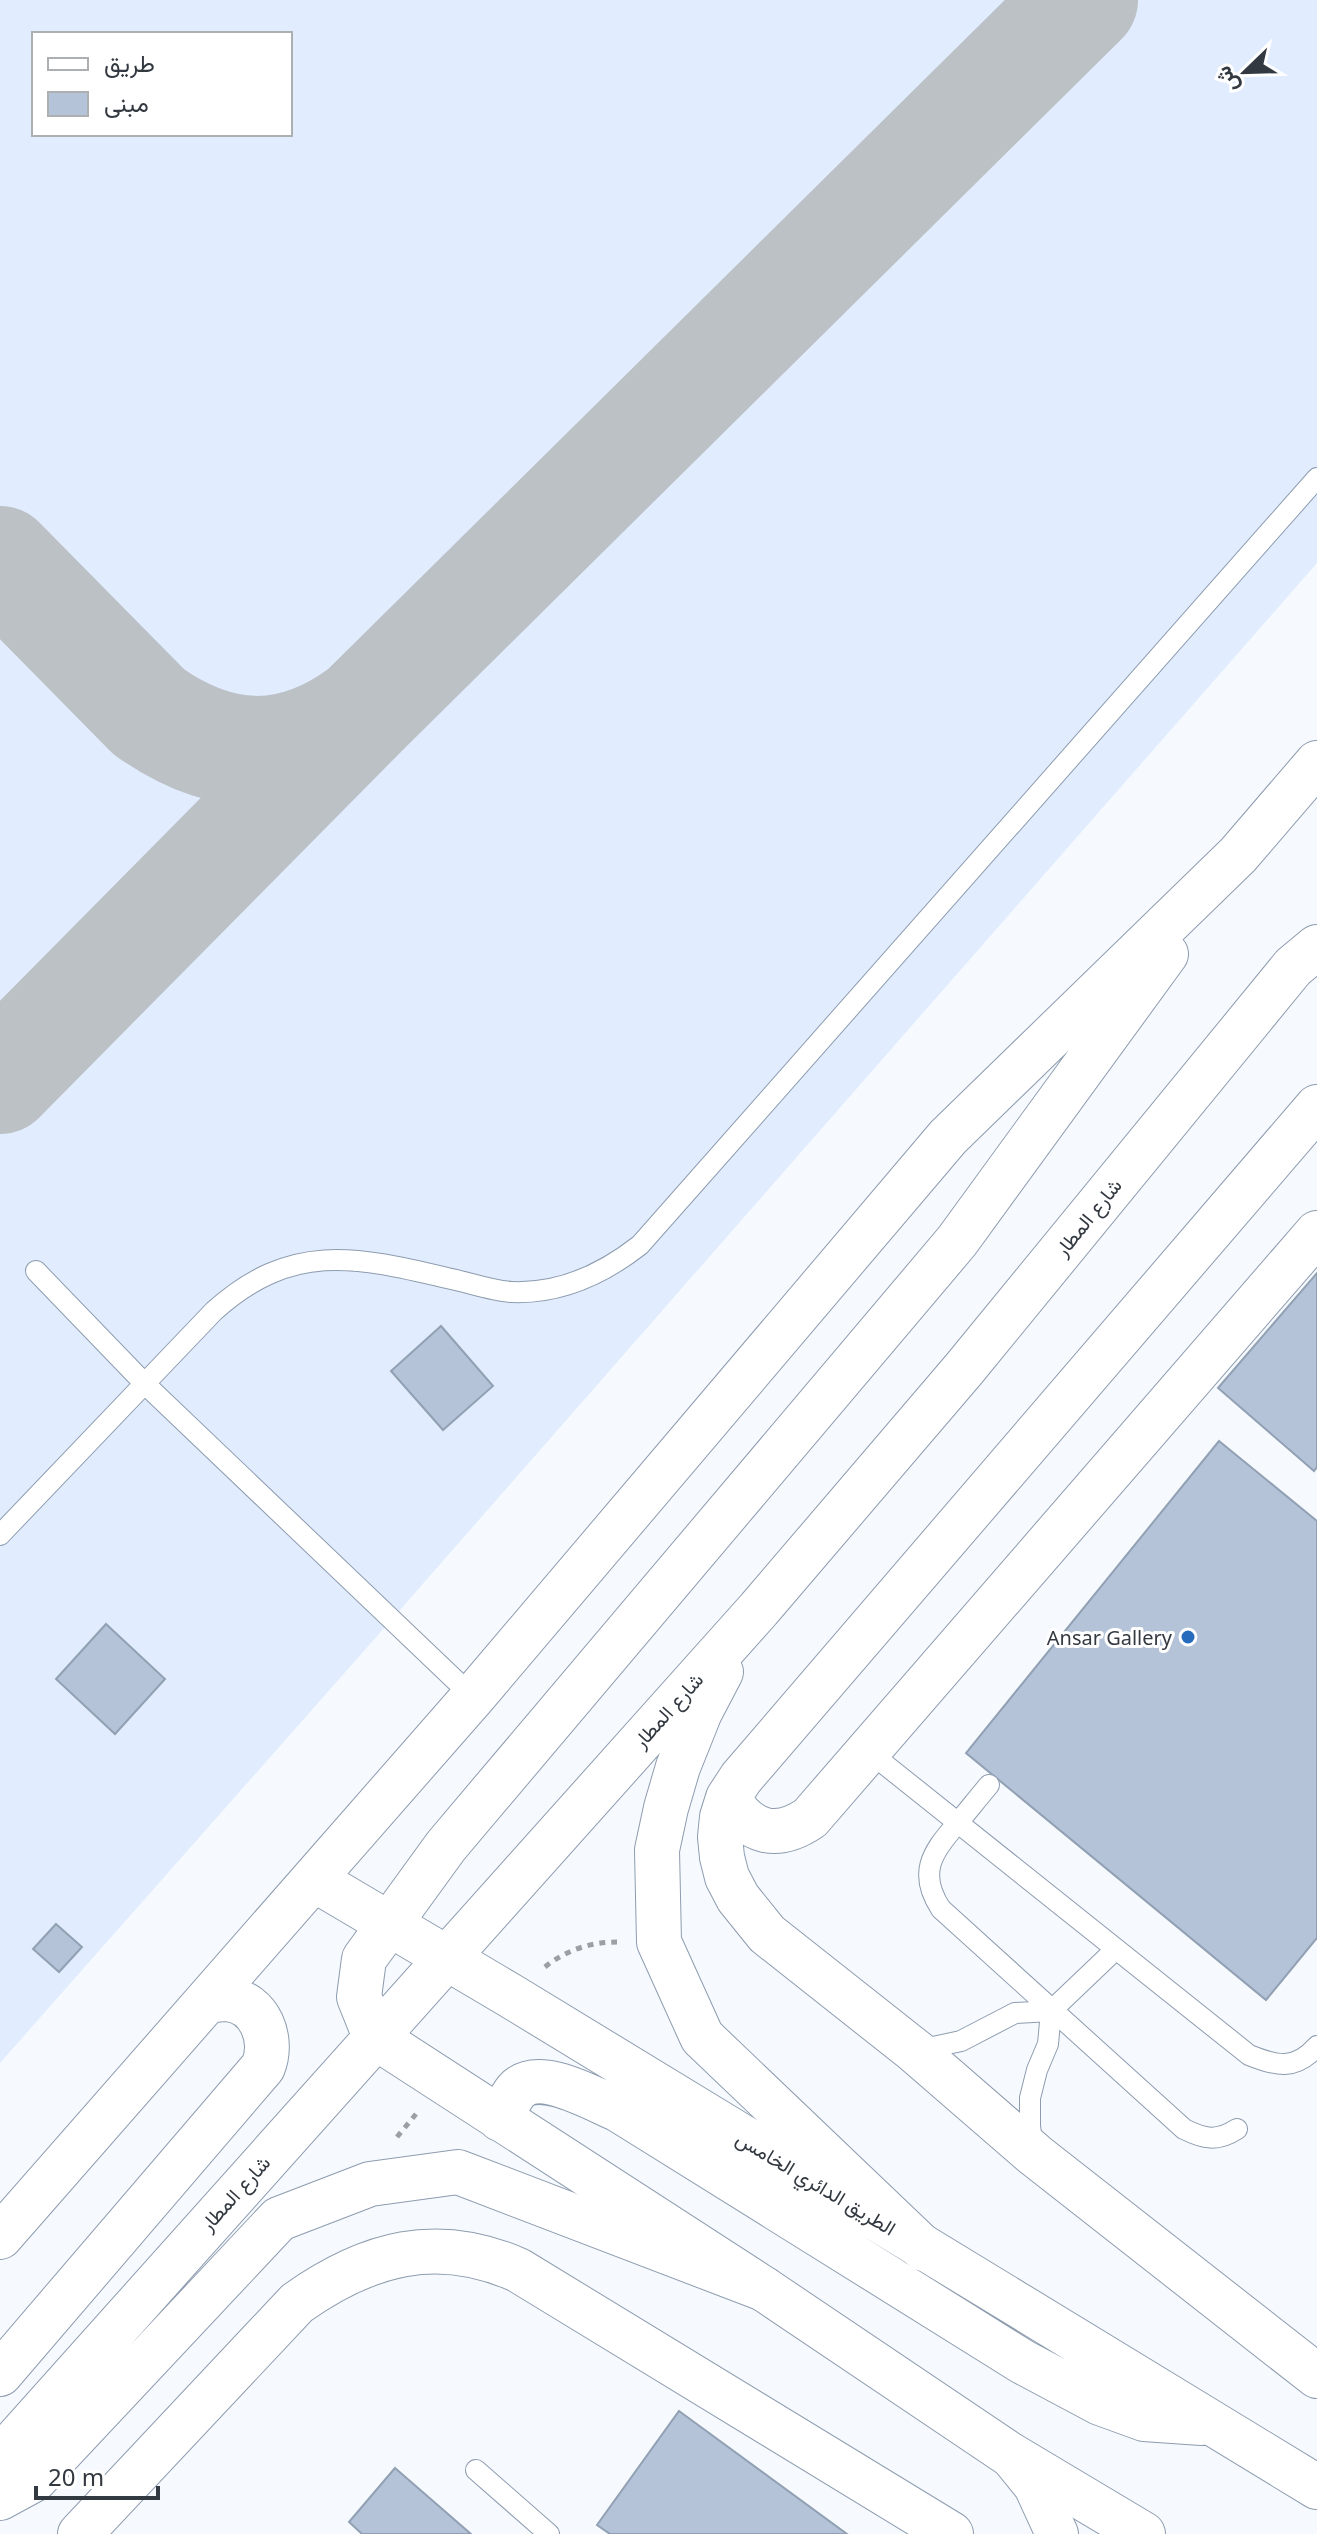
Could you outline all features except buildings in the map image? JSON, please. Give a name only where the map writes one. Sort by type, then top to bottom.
[{"type":"main road","points":[[1143,2534],[1009,2454],[764,2289],[375,2037],[359,1997],[364,1959],[446,1846],[957,1241],[1238,855],[1317,763]]},
{"type":"main road","points":[[0,2237],[473,1697],[948,1137],[1238,855]]},
{"type":"main road","name":"شارع المطار","points":[[0,2458],[759,1609],[964,1369],[1293,967],[1317,947]]},
{"type":"main road","points":[[1317,1107],[741,1778],[728,1798],[720,1837],[727,1877],[745,1907],[767,1934],[915,2051],[1035,2155],[1317,2376]]},
{"type":"main road","points":[[728,1798],[749,1824],[764,1830],[781,1832],[810,1818],[1317,1233]]},
{"type":"main road","points":[[759,1609],[727,1659],[700,1712],[678,1767],[657,1850],[659,1942],[702,2037],[924,2249]]},
{"type":"main road","name":"الطريق الدائري الخامس","points":[[315,1880],[1317,2487]]},
{"type":"main road","points":[[0,2374],[263,2067],[269,2052],[267,2037],[264,2026],[253,2011],[242,2003],[228,1999],[208,2001]]},
{"type":"main road","points":[[500,2119],[517,2089],[534,2081],[557,2084],[619,2110],[1023,2362],[1100,2403],[1144,2419],[1208,2423]]},
{"type":"main road","points":[[0,2498],[35,2479],[279,2219],[370,2184],[458,2172],[764,2289]]},
{"type":"main road","points":[[80,2534],[297,2303],[343,2274],[384,2259],[438,2249],[493,2259],[518,2270],[951,2534]]},
{"type":"street","points":[[1009,2454],[1035,2486],[1057,2534]]},
{"type":"lane","points":[[0,1535],[232,1295],[255,1280],[299,1263],[351,1259],[393,1265],[509,1292],[557,1288],[601,1272],[640,1245],[1317,478]]},
{"type":"lane","points":[[36,1271],[145,1384],[473,1697]]},
{"type":"lane","points":[[868,1751],[1249,2055],[1273,2065],[1287,2065],[1310,2054],[1317,2046]]},
{"type":"lane","points":[[989,1785],[932,1856],[929,1884],[941,1909],[1184,2129],[1203,2138],[1223,2138],[1237,2129]]},
{"type":"lane","points":[[915,2051],[961,2041],[1015,2013],[1051,2011],[1116,1949]]},
{"type":"lane","points":[[1035,2155],[1030,2126],[1030,2098],[1048,2044],[1051,2011]]},
{"type":"lane","points":[[476,2470],[549,2534]]},
{"type":"shaded area","points":[[0,0],[1317,0],[1317,563],[0,2063]]},
{"type":"taxiway","points":[[0,1079],[366,709],[1083,0]]},
{"type":"taxiway","points":[[0,561],[149,712],[203,741],[256,751],[283,748],[337,729],[364,711]]},
{"type":"place","name":"Ansar Gallery","points":[[1188,1637]]}]
